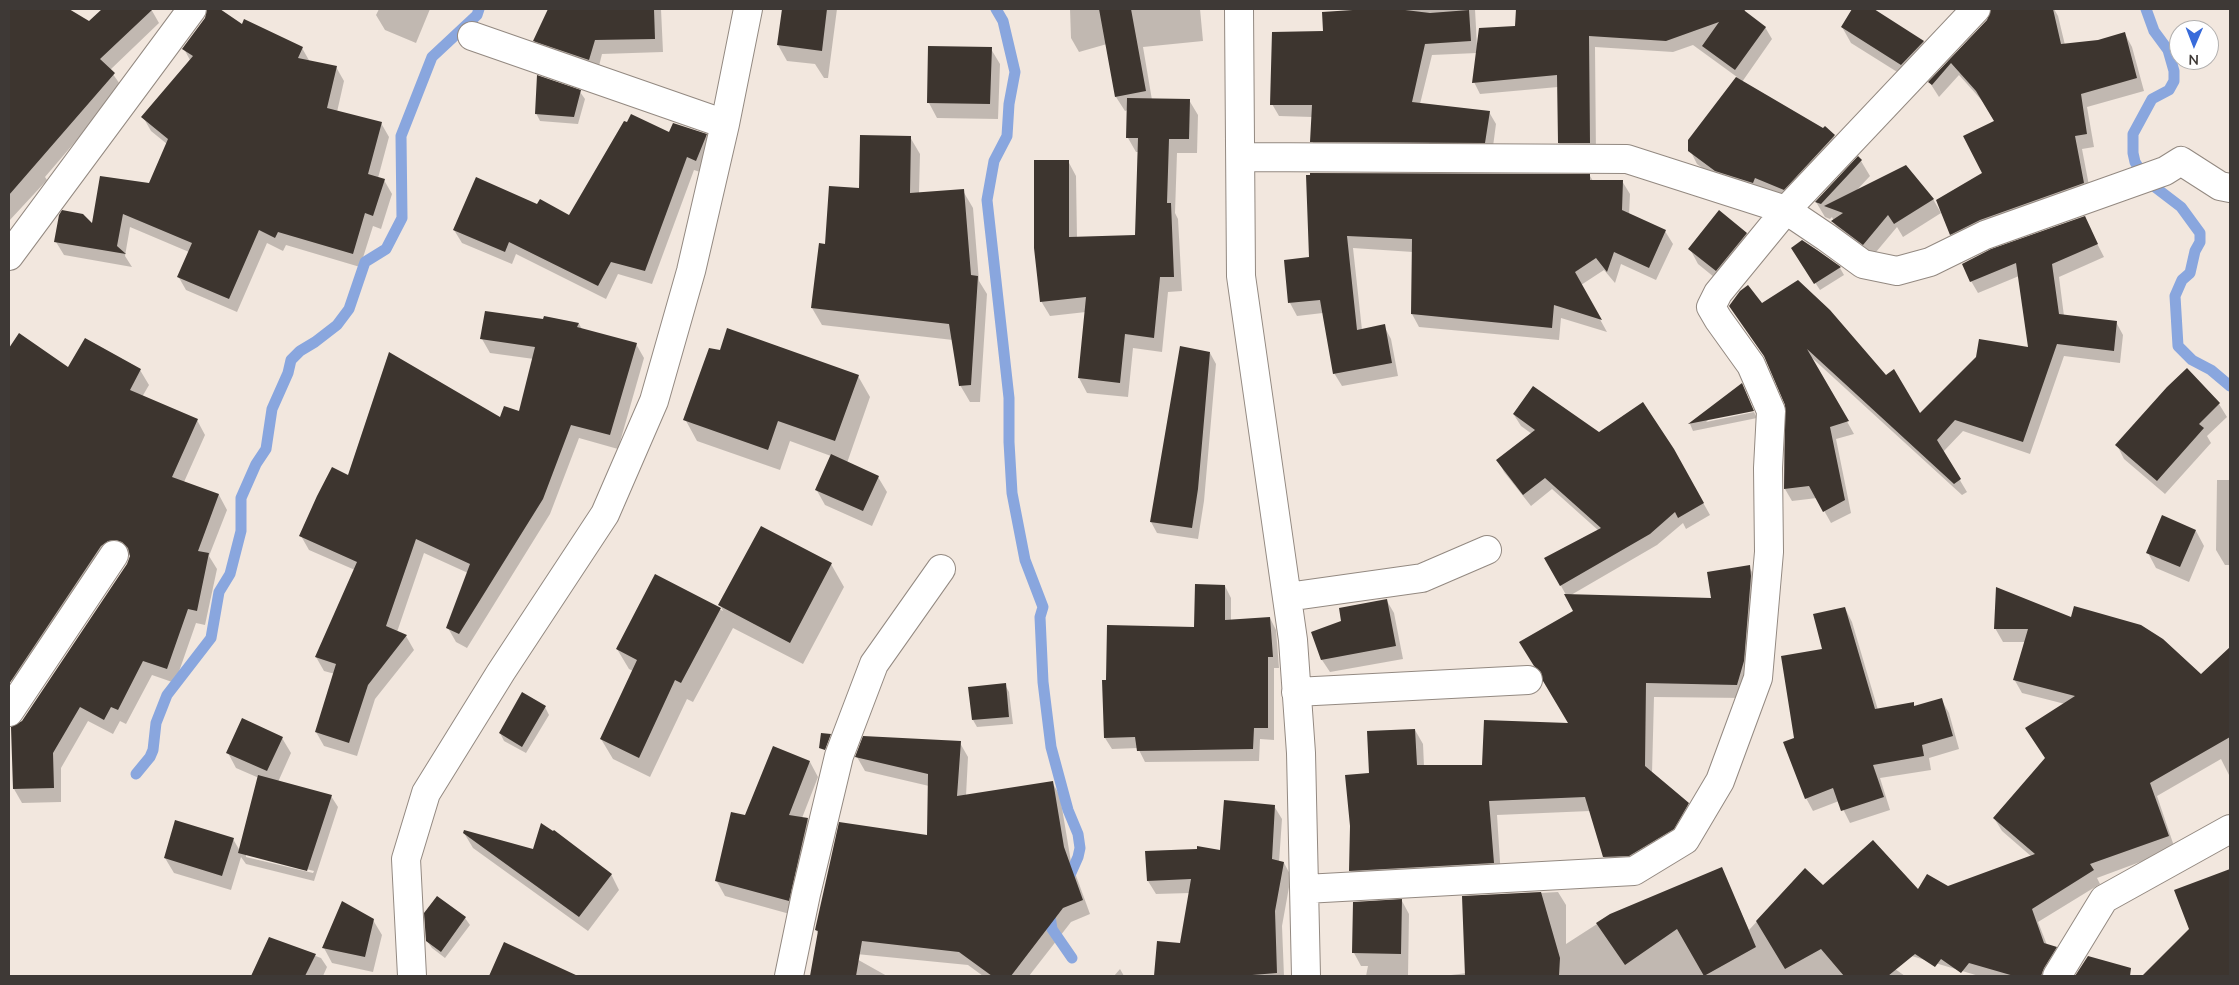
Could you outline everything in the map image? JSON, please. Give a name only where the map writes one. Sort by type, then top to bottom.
[{"type":"street","points":[[12,244],[192,9]]},
{"type":"street","points":[[412,976],[406,859],[426,792],[501,672],[605,514],[654,401],[691,271],[726,124],[748,9]]},
{"type":"street","points":[[1239,9],[1242,157],[1241,276],[1293,640],[1301,753],[1306,976]]},
{"type":"street","points":[[1305,889],[1634,871],[1685,840],[1720,781],[1758,678],[1769,552],[1768,468],[1771,411],[1751,365],[1718,320],[1711,307],[1718,293],[1786,210],[1976,9]]},
{"type":"street","points":[[472,36],[726,124]]},
{"type":"street","points":[[1242,157],[1627,159],[1786,210],[1826,236],[1863,264],[1897,271],[1930,262],[1985,234],[2165,171],[2181,161],[2220,186],[2230,188]]},
{"type":"street","points":[[1287,598],[1422,578],[1487,550]]},
{"type":"street","points":[[9,712],[114,555]]},
{"type":"street","points":[[789,976],[806,894],[840,756],[874,664],[940,570]]},
{"type":"street","points":[[1296,692],[1528,680]]},
{"type":"street","points":[[2057,976],[2104,899],[2230,829]]},
{"type":"building","points":[[9,9],[69,9],[89,21],[102,9],[153,9],[100,59],[115,73],[9,195]]},
{"type":"building","points":[[207,9],[220,9],[242,24],[244,19],[303,47],[298,58],[337,66],[327,108],[382,122],[368,174],[385,179],[373,216],[365,213],[353,254],[278,232],[275,238],[259,230],[229,299],[177,277],[192,243],[123,214],[117,246],[126,254],[54,242],[59,215],[62,210],[83,214],[92,223],[100,176],[149,183],[168,139],[141,117],[193,56],[182,49],[205,18]]},
{"type":"building","points":[[548,9],[654,9],[655,39],[595,40],[589,60],[533,41]]},
{"type":"building","points":[[782,9],[827,9],[822,51],[777,45]]},
{"type":"building","points":[[1099,9],[1131,9],[1146,91],[1115,97]]},
{"type":"building","points":[[1397,9],[1430,13],[1469,10],[1471,41],[1425,44],[1412,102],[1490,111],[1485,143],[1310,142],[1312,105],[1270,105],[1272,32],[1323,31],[1322,12]]},
{"type":"building","points":[[1516,9],[1744,9],[1766,27],[1735,70],[1702,46],[1719,22],[1666,41],[1589,36],[1590,143],[1558,143],[1557,75],[1472,83],[1479,28],[1515,26]]},
{"type":"building","points":[[1852,9],[1874,9],[1924,41],[1901,65],[1841,27]]},
{"type":"building","points":[[1991,9],[2053,9],[2061,44],[2098,40],[2125,32],[2137,78],[2081,94],[2087,134],[2075,136],[2084,183],[1980,220],[1950,235],[1936,200],[1982,173],[1963,136],[1994,121],[1976,91],[1951,63],[1932,85],[1928,82],[1987,20]]},
{"type":"building","points":[[928,46],[992,47],[990,104],[927,103]]},
{"type":"building","points":[[537,75],[581,90],[574,117],[535,114]]},
{"type":"building","points":[[1736,77],[1823,128],[1825,126],[1835,135],[1784,190],[1755,178],[1753,183],[1715,171],[1688,151],[1688,140]]},
{"type":"building","points":[[1127,98],[1190,99],[1189,139],[1169,139],[1167,203],[1171,203],[1174,277],[1160,277],[1154,338],[1125,334],[1120,383],[1078,378],[1086,297],[1040,302],[1034,248],[1034,160],[1069,160],[1069,237],[1135,235],[1138,138],[1126,138]]},
{"type":"building","points":[[631,114],[669,132],[673,123],[707,134],[696,161],[687,157],[645,271],[611,262],[598,286],[509,242],[505,252],[453,230],[476,177],[537,204],[540,199],[569,215],[624,121],[627,122]]},
{"type":"building","points":[[860,135],[911,136],[910,193],[964,189],[971,275],[978,276],[971,385],[959,386],[949,324],[811,308],[819,243],[825,244],[829,186],[859,188]]},
{"type":"building","points":[[1858,156],[1862,160],[1821,204],[1815,202]]},
{"type":"building","points":[[1906,165],[1934,199],[1894,224],[1888,215],[1863,245],[1831,221],[1843,213],[1824,206]]},
{"type":"building","points":[[1310,173],[1590,174],[1590,180],[1623,180],[1622,210],[1666,230],[1649,268],[1614,252],[1607,272],[1596,258],[1575,272],[1602,320],[1554,305],[1552,328],[1411,314],[1412,239],[1347,236],[1357,330],[1385,324],[1392,363],[1333,374],[1320,300],[1288,303],[1284,260],[1309,257],[1306,175],[1310,175]]},
{"type":"building","points":[[1719,210],[1747,233],[1716,271],[1688,249]]},
{"type":"building","points":[[2085,216],[2098,244],[2052,264],[2059,314],[2117,321],[2114,351],[2057,344],[2023,442],[1955,420],[1937,440],[1961,479],[1954,484],[1807,349],[1849,421],[1830,427],[1845,500],[1823,512],[1809,486],[1784,489],[1785,405],[1764,356],[1729,306],[1740,291],[1748,285],[1762,303],[1798,280],[1830,310],[1886,375],[1894,369],[1920,413],[1976,357],[1979,339],[2028,347],[2016,263],[1970,282],[1962,264],[1991,249]]},
{"type":"building","points":[[1802,240],[1841,267],[1814,284],[1791,248]]},
{"type":"building","points":[[485,311],[543,319],[544,316],[579,323],[577,327],[637,343],[610,435],[571,425],[543,499],[459,634],[446,628],[470,564],[416,539],[386,626],[407,635],[368,685],[349,743],[315,732],[336,664],[315,657],[357,562],[299,536],[332,467],[348,475],[389,352],[500,417],[504,406],[519,411],[535,347],[480,339]]},
{"type":"building","points":[[727,328],[859,375],[835,441],[778,421],[768,450],[683,420],[709,348],[720,350]]},
{"type":"building","points":[[19,333],[68,367],[85,338],[141,369],[130,390],[198,419],[172,477],[219,494],[198,551],[209,553],[197,611],[188,609],[167,669],[143,661],[118,710],[111,707],[104,720],[80,707],[53,753],[54,788],[13,789],[11,727],[22,721],[127,564],[130,556],[128,548],[122,542],[116,540],[108,541],[101,546],[9,684],[9,348]]},
{"type":"building","points":[[1180,346],[1210,352],[1198,489],[1192,528],[1150,522]]},
{"type":"building","points":[[2187,368],[2220,403],[2199,424],[2204,428],[2157,481],[2115,445],[2167,387]]},
{"type":"building","points":[[1742,383],[1754,411],[1688,424]]},
{"type":"building","points":[[1533,386],[1599,432],[1643,402],[1674,449],[1704,503],[1678,518],[1675,512],[1650,534],[1560,586],[1544,558],[1601,528],[1545,478],[1523,495],[1496,460],[1535,430],[1513,414]]},
{"type":"building","points":[[831,454],[879,476],[863,511],[815,490]]},
{"type":"building","points":[[2162,515],[2196,530],[2180,567],[2146,553]]},
{"type":"building","points":[[761,526],[832,563],[790,643],[718,605]]},
{"type":"building","points":[[1750,565],[1751,576],[1744,661],[1737,685],[1646,683],[1645,766],[1689,803],[1674,829],[1629,856],[1603,857],[1585,797],[1489,801],[1494,863],[1349,871],[1350,826],[1345,775],[1369,773],[1367,731],[1415,729],[1417,765],[1482,765],[1484,720],[1568,723],[1543,681],[1541,672],[1534,666],[1519,642],[1573,611],[1564,594],[1711,598],[1707,572]]},
{"type":"building","points":[[655,574],[721,608],[681,683],[675,680],[639,758],[600,739],[637,660],[616,649]]},
{"type":"building","points":[[1195,584],[1225,585],[1225,620],[1270,617],[1273,657],[1268,657],[1268,728],[1254,728],[1253,749],[1137,751],[1135,737],[1104,738],[1102,680],[1106,680],[1107,625],[1194,627]]},
{"type":"building","points":[[1996,587],[2071,617],[2074,606],[2141,625],[2163,639],[2201,674],[2230,647],[2230,737],[2150,783],[2169,836],[2090,864],[2094,870],[2032,909],[2044,943],[2057,947],[2041,976],[2014,976],[1969,963],[1961,973],[1941,959],[1935,967],[1915,954],[1888,976],[1844,976],[1821,949],[1785,969],[1756,921],[1805,868],[1823,885],[1873,840],[1918,889],[1927,874],[1948,886],[2035,854],[1993,818],[2045,758],[2025,728],[2075,696],[2013,680],[2028,629],[1994,629]]},
{"type":"building","points":[[1387,599],[1396,646],[1321,660],[1311,632],[1341,621],[1339,608]]},
{"type":"building","points":[[1845,607],[1875,709],[1914,702],[1914,706],[1942,698],[1953,736],[1922,745],[1924,756],[1873,765],[1884,797],[1841,811],[1833,788],[1805,799],[1783,742],[1794,738],[1781,656],[1822,649],[1813,614]]},
{"type":"building","points":[[1006,683],[1009,717],[972,720],[968,687]]},
{"type":"building","points":[[522,692],[546,706],[522,747],[499,733]]},
{"type":"building","points":[[242,718],[283,737],[267,771],[226,753]]},
{"type":"building","points":[[821,733],[831,734],[825,750],[819,748]]},
{"type":"building","points":[[863,736],[961,741],[957,796],[1053,781],[1064,847],[1083,900],[1063,908],[1011,976],[992,976],[959,952],[862,941],[856,976],[810,976],[818,931],[815,930],[839,822],[927,835],[928,774],[855,757]]},
{"type":"building","points":[[773,746],[810,761],[789,815],[808,818],[789,901],[715,881],[731,812],[745,815]]},
{"type":"building","points":[[258,775],[332,795],[307,871],[238,853]]},
{"type":"building","points":[[1224,800],[1275,805],[1272,859],[1284,862],[1275,911],[1277,973],[1240,976],[1154,976],[1157,941],[1180,943],[1191,879],[1147,881],[1145,851],[1197,849],[1197,846],[1220,850]]},
{"type":"building","points":[[175,820],[234,838],[222,876],[164,858]]},
{"type":"building","points":[[541,823],[554,830],[612,874],[579,917],[463,833],[464,830],[533,849]]},
{"type":"building","points":[[1722,867],[1756,947],[1704,976],[1677,929],[1625,965],[1596,923],[1610,914]]},
{"type":"building","points":[[2230,869],[2230,976],[2142,976],[2189,929],[2174,890]]},
{"type":"building","points":[[1541,892],[1560,958],[1559,976],[1465,976],[1462,896]]},
{"type":"building","points":[[437,896],[466,917],[441,952],[426,941],[424,913]]},
{"type":"building","points":[[1402,899],[1401,954],[1352,953],[1353,902]]},
{"type":"building","points":[[342,901],[374,919],[365,957],[322,948]]},
{"type":"building","points":[[269,937],[316,954],[305,976],[251,976]]},
{"type":"building","points":[[504,942],[578,976],[489,976]]},
{"type":"building","points":[[2088,956],[2131,968],[2130,976],[2075,976]]},
{"type":"waterway","points":[[136,774],[150,757],[153,750],[156,723],[167,695],[211,638],[219,592],[230,574],[241,531],[241,498],[256,464],[266,449],[272,409],[288,373],[291,360],[300,351],[337,325],[349,309],[365,262],[386,249],[402,218],[401,136],[432,57],[477,15],[479,9]]},
{"type":"waterway","points":[[996,9],[1003,21],[1015,72],[1009,104],[1007,136],[994,161],[987,200],[1009,398],[1012,493],[1025,560],[1043,607],[1040,617],[1043,682],[1051,747],[1068,810],[1078,834],[1080,848],[1066,884]]},
{"type":"waterway","points":[[2146,9],[2154,31],[2168,50],[2174,71],[2174,81],[2169,90],[2152,99],[2133,134],[2135,162],[2147,181],[2181,207],[2200,233],[2200,242],[2195,251],[2190,273],[2182,280],[2175,296],[2178,346],[2192,360],[2211,370],[2230,386]]},
{"type":"waterway","points":[[1049,909],[1052,929],[1072,958]]}]
